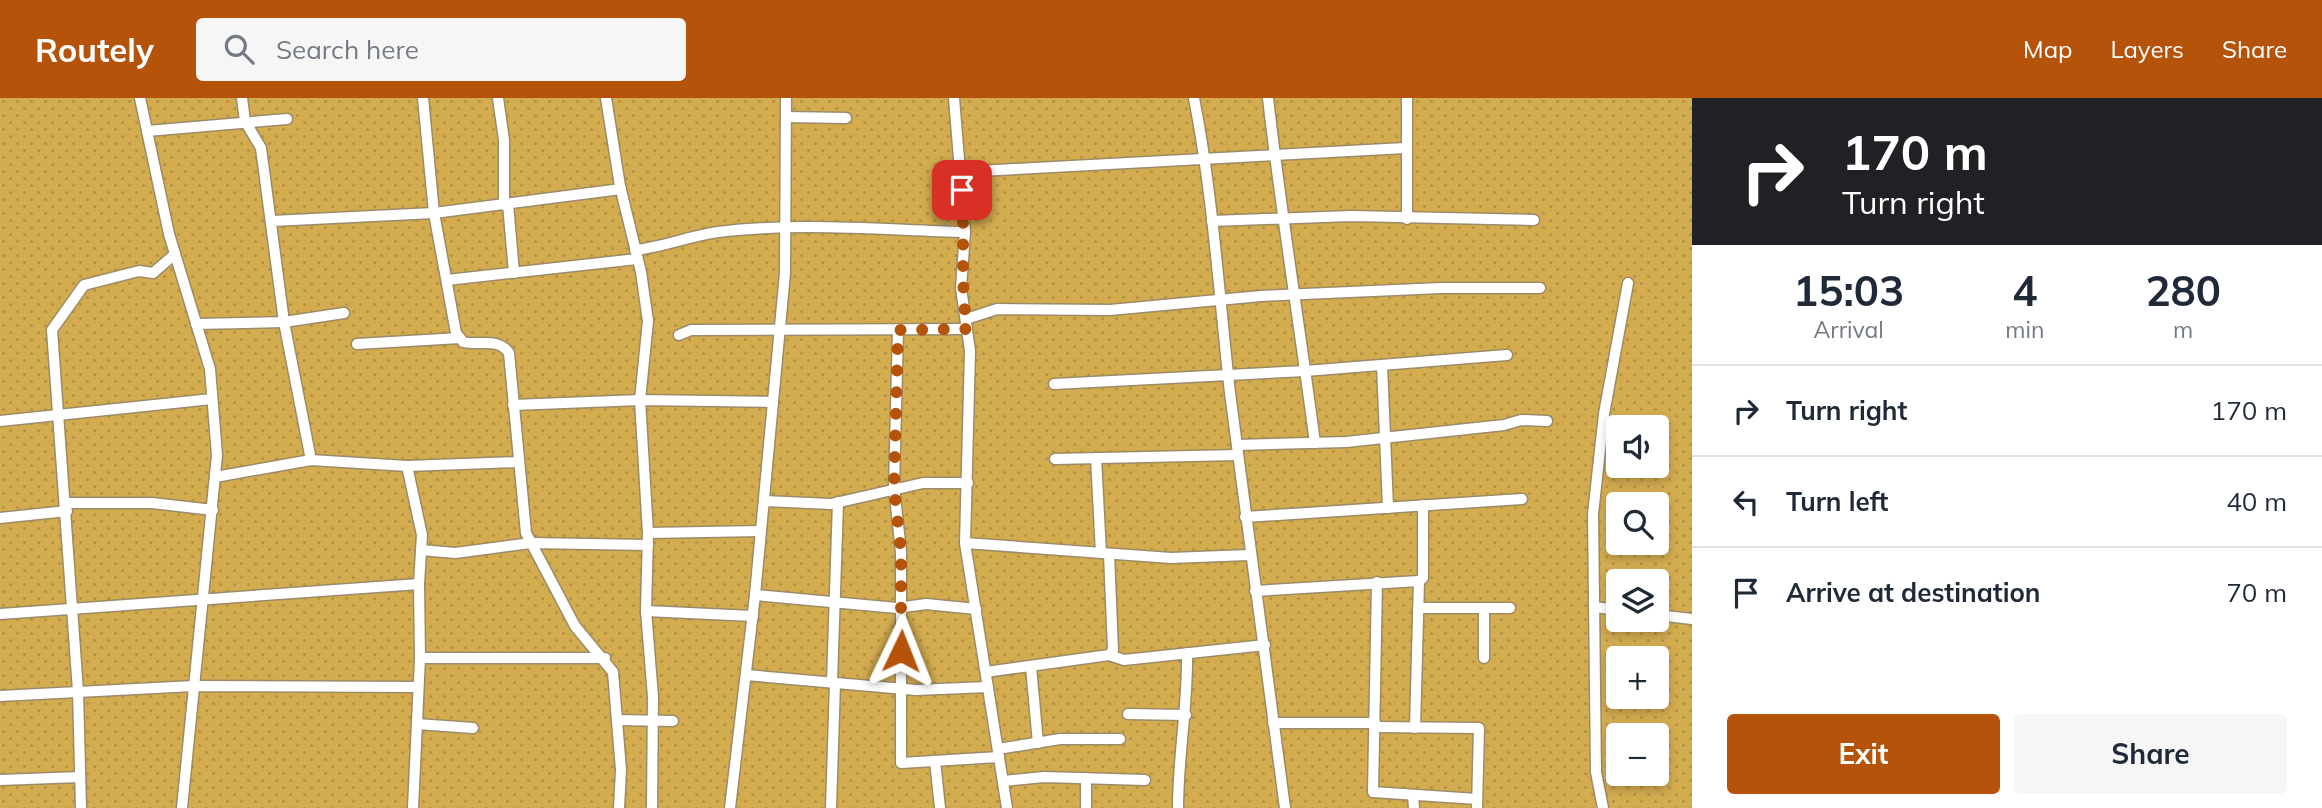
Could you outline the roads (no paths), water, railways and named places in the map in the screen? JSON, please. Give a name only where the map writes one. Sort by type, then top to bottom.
[{"type":"street","points":[[140,98],[175,254],[210,369],[217,455],[182,808]]},
{"type":"street","points":[[242,98],[245,121],[261,148],[284,322],[311,460]]},
{"type":"street","points":[[423,98],[435,214],[456,333],[463,342],[497,342],[504,345],[509,353],[526,533],[575,626],[605,658],[613,672],[621,770],[619,808]]},
{"type":"street","points":[[498,98],[504,140],[506,204],[514,272]]},
{"type":"street","points":[[606,98],[621,189],[648,321],[640,400],[648,533],[646,611],[652,719],[652,808]]},
{"type":"street","points":[[730,808],[753,616],[779,329],[786,228],[786,98]]},
{"type":"street","points":[[954,98],[965,232],[961,288],[971,351],[965,543],[1007,808]]},
{"type":"street","points":[[1194,98],[1223,298],[1228,376],[1249,555],[1265,645],[1284,808]]},
{"type":"street","points":[[1268,98],[1282,219],[1296,295],[1315,443]]},
{"type":"street","points":[[1407,98],[1407,219]]},
{"type":"street","points":[[786,117],[846,118]]},
{"type":"street","points":[[147,131],[287,119]]},
{"type":"street","points":[[960,172],[1405,148]]},
{"type":"street","points":[[272,221],[435,214],[621,189]]},
{"type":"street","points":[[1212,221],[1351,216],[1534,220]]},
{"type":"street","points":[[447,280],[636,254],[677,239],[719,232],[786,228],[965,232]]},
{"type":"street","points":[[81,808],[78,691],[52,330],[84,285],[139,271],[153,273],[175,254]]},
{"type":"street","points":[[1603,808],[1596,772],[1593,514],[1604,414],[1628,283]]},
{"type":"street","points":[[679,335],[691,330],[898,330],[966,324],[997,309],[1110,310],[1223,298],[1441,288],[1540,288]]},
{"type":"street","points":[[196,324],[284,322],[344,313]]},
{"type":"street","points":[[898,330],[894,487],[901,552],[901,763],[999,753],[1038,743],[1120,739]]},
{"type":"street","points":[[357,344],[460,338]]},
{"type":"street","points":[[1054,384],[1228,376],[1507,355]]},
{"type":"street","points":[[1382,365],[1388,508]]},
{"type":"street","points":[[0,421],[212,399]]},
{"type":"street","points":[[513,405],[640,400],[773,402]]},
{"type":"street","points":[[1055,459],[1237,450],[1383,438],[1504,425],[1521,420],[1547,421]]},
{"type":"street","points":[[1096,458],[1113,650],[1109,655]]},
{"type":"street","points":[[215,477],[311,460],[407,466],[519,462]]},
{"type":"street","points":[[407,466],[422,535],[413,808]]},
{"type":"street","points":[[764,501],[838,502],[923,482],[968,483]]},
{"type":"street","points":[[1245,517],[1522,499]]},
{"type":"street","points":[[831,808],[838,502]]},
{"type":"street","points":[[0,518],[66,507],[152,503],[213,510]]},
{"type":"street","points":[[1255,591],[1423,578],[1423,505]]},
{"type":"street","points":[[648,533],[761,531]]},
{"type":"street","points":[[421,550],[455,553],[531,543],[648,545]]},
{"type":"street","points":[[965,543],[1171,558],[1249,555]]},
{"type":"street","points":[[1415,727],[1419,580]]},
{"type":"street","points":[[1273,723],[1375,725],[1415,727],[1479,728],[1477,804],[1413,794],[1373,792],[1375,725],[1377,582]]},
{"type":"street","points":[[0,614],[203,602],[419,584]]},
{"type":"street","points":[[755,595],[835,603],[902,607],[926,604],[976,609]]},
{"type":"street","points":[[1594,607],[1606,608]]},
{"type":"street","points":[[1418,608],[1510,608]]},
{"type":"street","points":[[1484,608],[1484,659]]},
{"type":"street","points":[[646,611],[753,616]]},
{"type":"street","points":[[1669,616],[1692,619]]},
{"type":"street","points":[[986,672],[1109,655],[1124,660],[1265,645]]},
{"type":"street","points":[[1178,808],[1188,653]]},
{"type":"street","points":[[420,658],[605,658]]},
{"type":"street","points":[[1031,667],[1038,743]]},
{"type":"street","points":[[746,675],[902,688],[988,687]]},
{"type":"street","points":[[0,696],[194,686],[418,687]]},
{"type":"street","points":[[1128,714],[1186,715]]},
{"type":"street","points":[[617,720],[673,721]]},
{"type":"street","points":[[417,724],[473,728]]},
{"type":"street","points":[[935,761],[940,808]]},
{"type":"street","points":[[0,780],[80,777]]},
{"type":"street","points":[[1003,781],[1044,777],[1145,779]]},
{"type":"street","points":[[1086,778],[1086,808]]},
{"type":"street","points":[[1413,794],[1414,808]]}]
